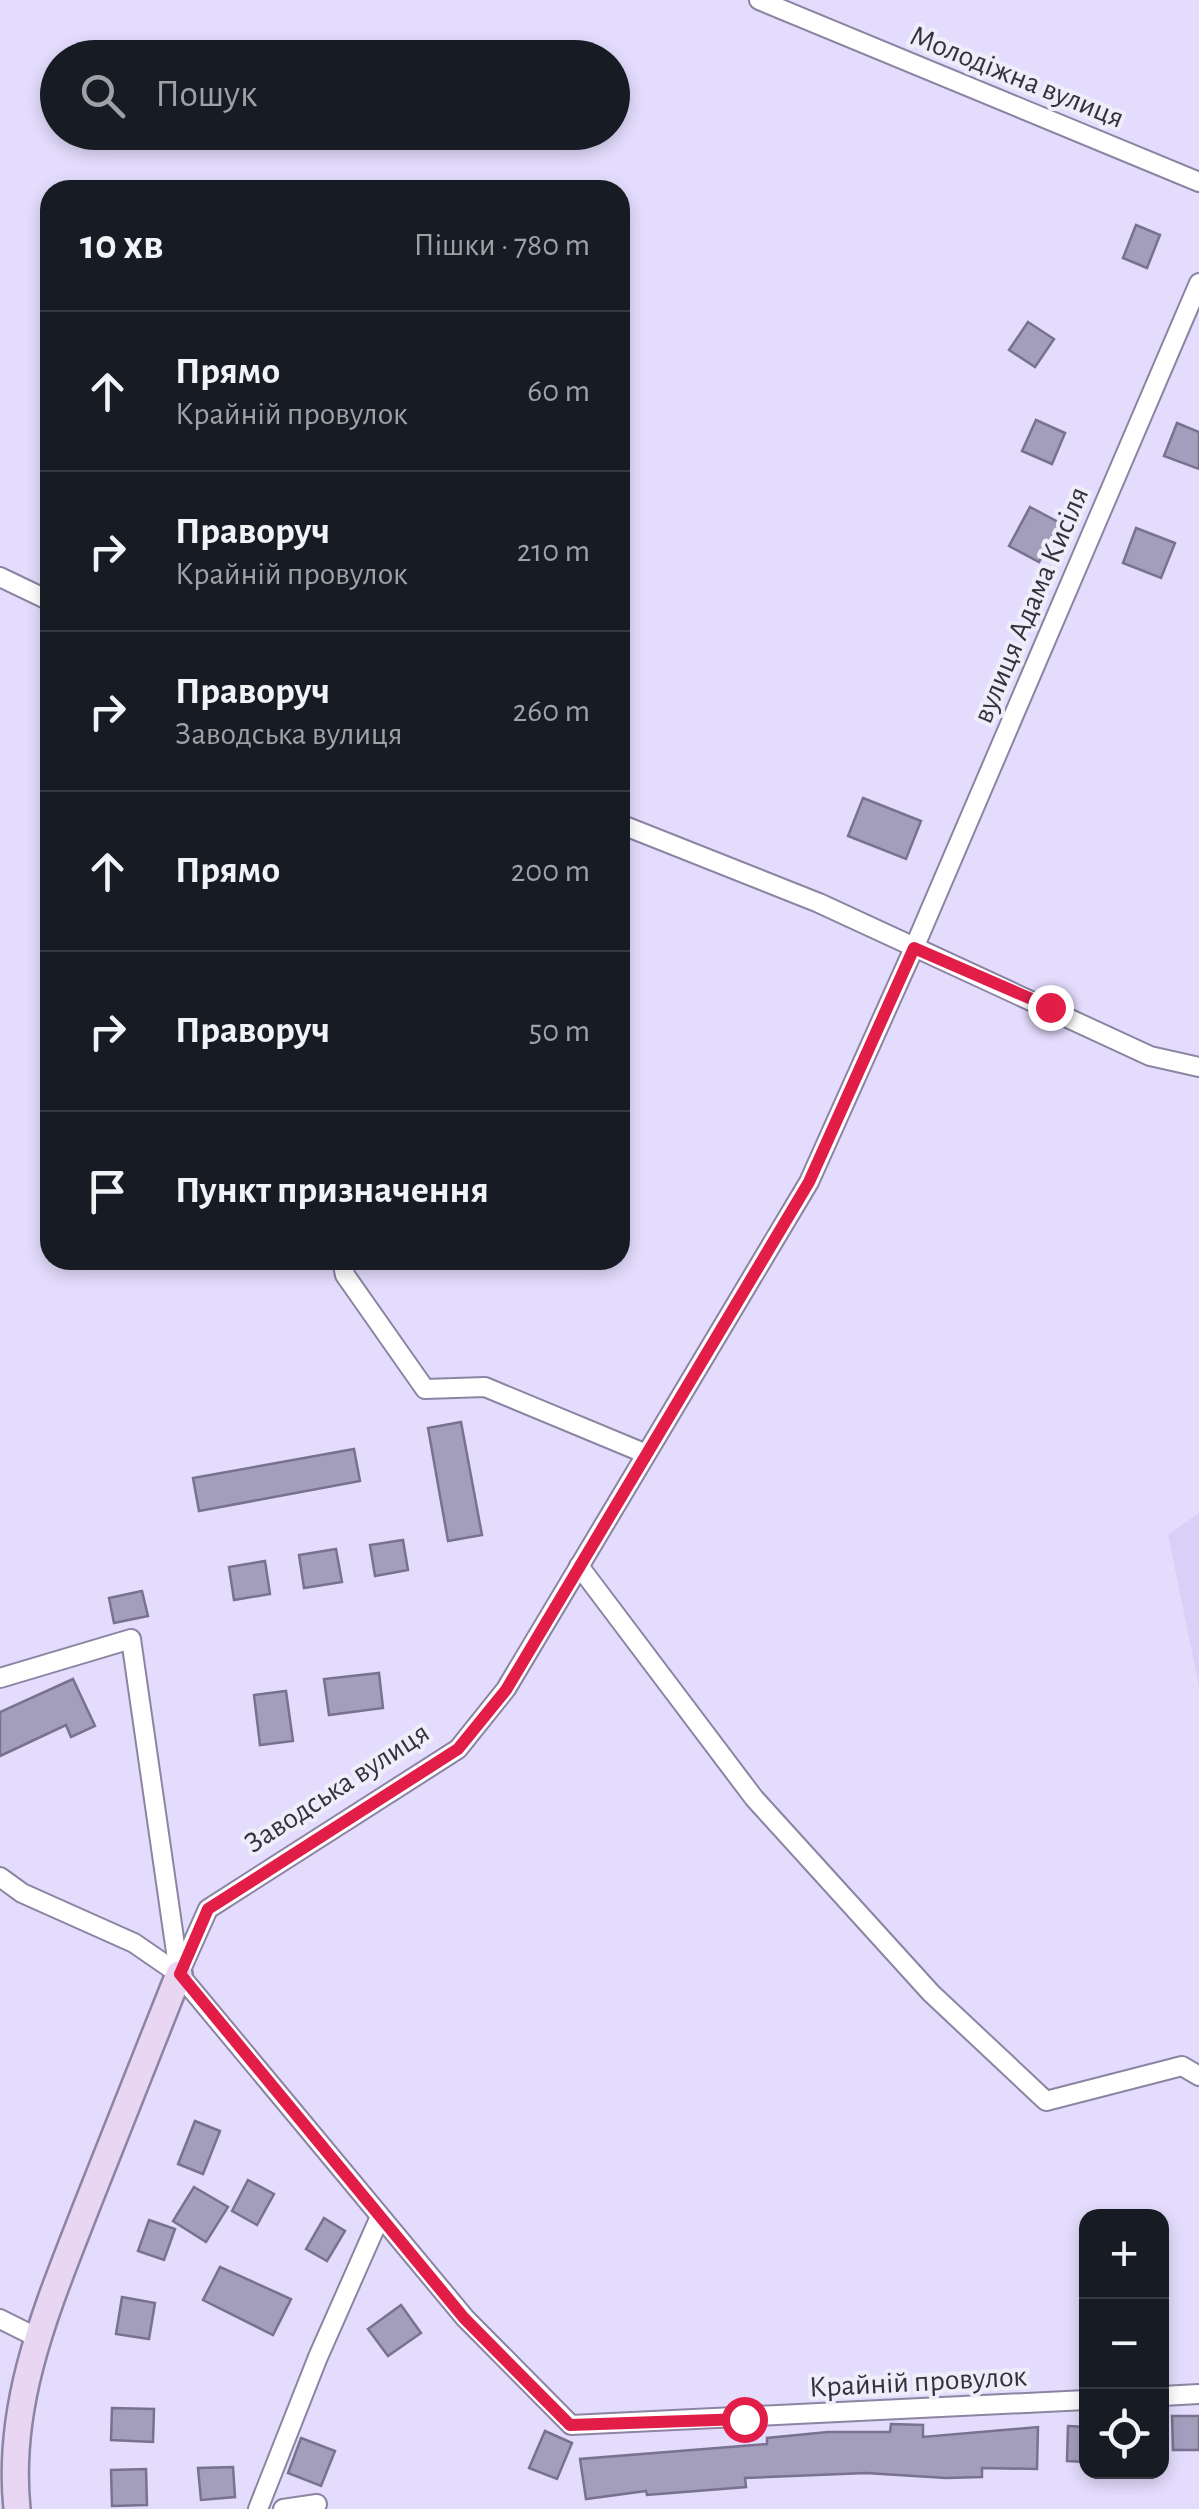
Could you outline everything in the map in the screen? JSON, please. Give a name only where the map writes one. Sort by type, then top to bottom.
[{"type":"street","name":"Молодіжна вулиця","points":[[759,0],[806,9],[1199,182]]},
{"type":"street","name":"вулиця Адама Кисіля","points":[[648,1448],[809,1182],[914,948],[1199,284]]},
{"type":"street","points":[[0,577],[40,596]]},
{"type":"street","points":[[630,828],[819,903],[1150,1056],[1199,1067]]},
{"type":"street","points":[[344,1270],[425,1389],[485,1387],[648,1448]]},
{"type":"street","name":"Заводська вулиця","points":[[17,2509],[13,2473],[17,2417],[36,2337],[208,1909],[458,1749],[506,1690],[648,1448]]},
{"type":"street","points":[[579,1566],[754,1798],[930,1993],[1046,2101],[1182,2066],[1199,2076]]},
{"type":"street","name":"Заводська вулиця","points":[[0,1678],[132,1639],[180,1974]]},
{"type":"street","name":"Крайній провулок","points":[[0,1876],[22,1893],[134,1943],[180,1974],[243,2045],[379,2219],[464,2318],[570,2425],[1079,2400]]},
{"type":"street","points":[[258,2509],[318,2356],[379,2219]]},
{"type":"street","points":[[0,2320],[36,2337]]},
{"type":"street","points":[[1169,2396],[1199,2394]]},
{"type":"street","points":[[283,2509],[317,2504]]},
{"type":"shaded area","points":[[1199,1513],[1199,1686],[1168,1535]]},
{"type":"building","points":[[1136,225],[1160,235],[1147,268],[1123,258]]},
{"type":"building","points":[[1028,322],[1054,339],[1035,367],[1009,350]]},
{"type":"building","points":[[1036,420],[1065,433],[1052,464],[1022,451]]},
{"type":"building","points":[[1177,423],[1199,432],[1199,469],[1164,456]]},
{"type":"building","points":[[1030,507],[1060,523],[1039,562],[1009,546]]},
{"type":"building","points":[[1136,528],[1175,543],[1161,578],[1123,563]]},
{"type":"building","points":[[863,798],[921,821],[906,859],[848,836]]},
{"type":"building","points":[[461,1422],[482,1535],[448,1541],[428,1428]]},
{"type":"building","points":[[354,1449],[360,1481],[199,1511],[193,1478]]},
{"type":"building","points":[[403,1540],[408,1570],[375,1576],[370,1545]]},
{"type":"building","points":[[336,1549],[342,1582],[304,1588],[299,1555]]},
{"type":"building","points":[[265,1561],[270,1594],[234,1600],[229,1567]]},
{"type":"building","points":[[142,1591],[148,1616],[114,1623],[109,1598]]},
{"type":"building","points":[[379,1673],[383,1708],[329,1715],[324,1679]]},
{"type":"building","points":[[73,1679],[95,1726],[71,1737],[66,1725],[0,1756],[0,1712]]},
{"type":"building","points":[[286,1691],[293,1741],[260,1745],[254,1695]]},
{"type":"building","points":[[195,2121],[220,2131],[203,2174],[178,2164]]},
{"type":"building","points":[[248,2180],[274,2194],[257,2225],[232,2211]]},
{"type":"building","points":[[194,2187],[228,2207],[206,2242],[173,2221]]},
{"type":"building","points":[[324,2218],[345,2231],[327,2261],[306,2249]]},
{"type":"building","points":[[149,2220],[175,2229],[164,2260],[138,2251]]},
{"type":"building","points":[[220,2267],[291,2299],[273,2335],[203,2300]]},
{"type":"building","points":[[122,2297],[155,2303],[149,2339],[116,2334]]},
{"type":"building","points":[[401,2305],[421,2333],[388,2356],[368,2329]]},
{"type":"building","points":[[112,2408],[154,2409],[153,2442],[111,2440]]},
{"type":"building","points":[[1172,2416],[1199,2416],[1199,2450],[1173,2450]]},
{"type":"building","points":[[891,2424],[923,2425],[923,2437],[1038,2427],[1037,2469],[982,2468],[982,2477],[866,2473],[745,2478],[746,2487],[647,2495],[646,2491],[586,2499],[580,2459],[767,2444],[767,2438],[828,2432],[890,2432]]},
{"type":"building","points":[[1068,2426],[1079,2427],[1079,2462],[1067,2461]]},
{"type":"building","points":[[545,2431],[572,2443],[557,2479],[529,2468]]},
{"type":"building","points":[[301,2438],[335,2451],[321,2486],[288,2473]]},
{"type":"building","points":[[233,2467],[235,2497],[201,2500],[198,2468]]},
{"type":"building","points":[[146,2469],[147,2505],[112,2506],[111,2470]]},
{"type":"route","points":[[744,2419],[570,2425],[464,2318],[379,2219],[243,2045],[180,1974],[208,1909],[458,1749],[506,1690],[809,1182],[914,948],[1050,1007]]}]
